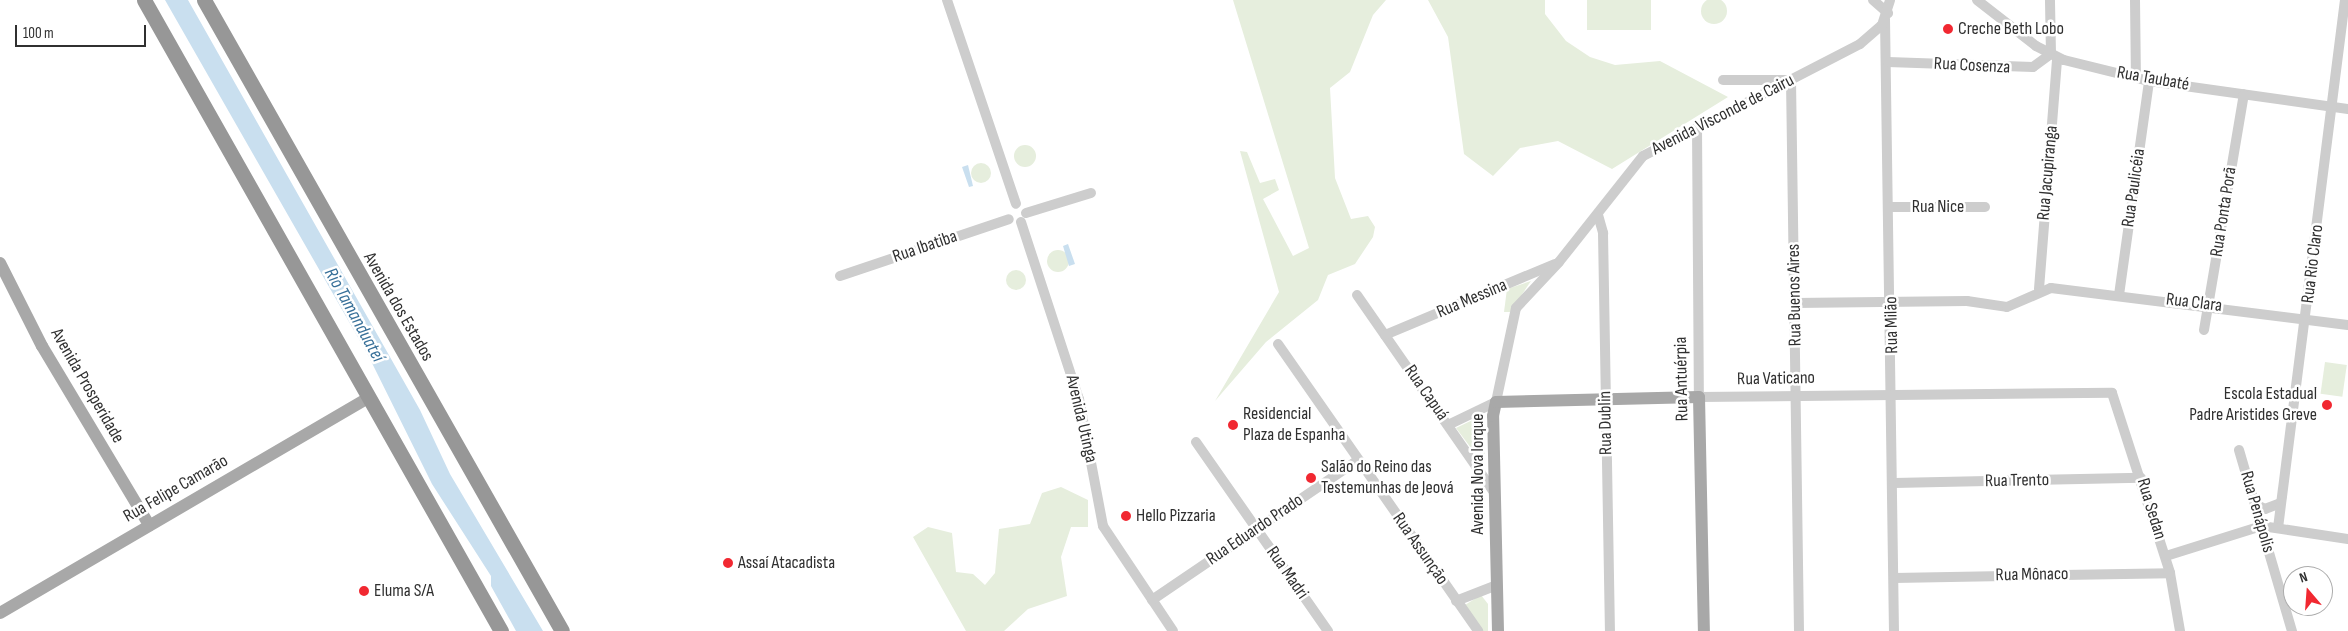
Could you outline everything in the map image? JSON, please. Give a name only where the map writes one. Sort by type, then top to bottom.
[{"type":"highway","points":[[144,0],[501,631]]},
{"type":"highway","name":"Avenida dos Estados","points":[[204,0],[562,631]]},
{"type":"main road","name":"Avenida Prosperidade","points":[[0,263],[42,346],[149,525]]},
{"type":"main road","name":"Rua Felipe Camarão","points":[[0,613],[370,397]]},
{"type":"main road","name":"Rua Vaticano","points":[[1496,402],[1699,397]]},
{"type":"main road","name":"Rua Antuérpia","points":[[1699,397],[1704,631]]},
{"type":"main road","name":"Avenida Nova Iorque","points":[[1496,402],[1494,492],[1498,631]]},
{"type":"street","points":[[947,0],[1016,204],[1023,217]]},
{"type":"street","points":[[1872,0],[1886,16]]},
{"type":"street","points":[[1886,16],[1890,0]]},
{"type":"street","name":"Rua Taubaté","points":[[1977,0],[2054,56],[2149,81],[2348,109]]},
{"type":"street","name":"Rua Jacupiranga","points":[[2039,289],[2054,56],[2050,0]]},
{"type":"street","points":[[2135,0],[2136,78]]},
{"type":"street","name":"Rua Rio Claro","points":[[2278,528],[2333,107],[2346,33],[2346,0]]},
{"type":"street","name":"Rua Milão","points":[[1886,16],[1894,394],[1894,631]]},
{"type":"street","name":"Avenida Visconde de Cairu","points":[[1512,318],[1598,215],[1643,156],[1697,126],[1791,80],[1867,39],[1886,16]]},
{"type":"street","name":"Rua Cosenza","points":[[1888,62],[2022,68],[2039,64],[2054,56]]},
{"type":"street","points":[[1723,80],[1791,80]]},
{"type":"street","name":"Rua Buenos Aires","points":[[1791,80],[1799,631]]},
{"type":"street","name":"Rua Paulicéia","points":[[2119,295],[2149,81]]},
{"type":"street","name":"Rua Ponta Porã","points":[[2204,330],[2244,94]]},
{"type":"street","name":"Rua Antuérpia","points":[[1697,126],[1699,397]]},
{"type":"street","points":[[1016,204],[1009,209],[1009,219],[1023,217],[1091,193]]},
{"type":"street","name":"Rua Nice","points":[[1891,207],[1985,207]]},
{"type":"street","name":"Rua Dublin","points":[[1598,215],[1603,233],[1610,631]]},
{"type":"street","name":"Avenida Utinga","points":[[1023,217],[1084,415],[1102,526],[1174,631]]},
{"type":"street","name":"Rua Ibatiba","points":[[840,276],[1009,219]]},
{"type":"street","name":"Rua Messina","points":[[1386,335],[1559,262]]},
{"type":"street","points":[[1795,303],[1891,301],[2007,307],[2039,289]]},
{"type":"street","name":"Rua Clara","points":[[2039,289],[2209,304],[2348,325]]},
{"type":"street","name":"Rua Capuá","points":[[1358,295],[1494,492]]},
{"type":"street","name":"Avenida Nova Iorque","points":[[1496,402],[1512,318]]},
{"type":"street","name":"Rua Assunção","points":[[1278,344],[1478,631]]},
{"type":"street","name":"Rua Vaticano","points":[[1699,397],[2109,391]]},
{"type":"street","name":"Rua Sedan","points":[[2109,391],[2116,398],[2166,556],[2180,631]]},
{"type":"street","name":"Rua Vaticano","points":[[1448,425],[1496,402]]},
{"type":"street","name":"Rua Madri","points":[[1196,442],[1328,631]]},
{"type":"street","name":"Rua Penápolis","points":[[2239,450],[2292,631]]},
{"type":"street","name":"Rua Eduardo Prado","points":[[1152,600],[1358,460]]},
{"type":"street","name":"Rua Trento","points":[[1894,483],[2141,478]]},
{"type":"street","points":[[2255,504],[2265,509],[2281,503]]},
{"type":"street","points":[[2166,556],[2262,526],[2348,539]]},
{"type":"street","name":"Rua Mônaco","points":[[1894,578],[2170,572]]},
{"type":"street","points":[[1456,601],[1497,585]]},
{"type":"green space","points":[[1714,-2],[1723,2],[1727,11],[1723,20],[1714,24],[1705,20],[1701,11],[1705,2]]},
{"type":"green space","points":[[1233,0],[1386,0],[1373,15],[1350,72],[1330,88],[1335,178],[1351,219],[1368,216],[1375,227],[1373,237],[1355,264],[1328,275],[1318,300],[1266,342],[1215,401],[1279,292],[1240,151],[1247,152],[1260,183],[1275,179],[1279,190],[1263,199],[1293,256],[1309,248]]},
{"type":"green space","points":[[1428,0],[1545,0],[1545,14],[1566,41],[1590,57],[1615,65],[1660,61],[1728,97],[1612,169],[1558,141],[1520,148],[1493,176],[1464,154],[1448,37]]},
{"type":"green space","points":[[1587,0],[1651,0],[1651,30],[1587,30]]},
{"type":"green space","points":[[1025,145],[1035,152],[1036,156],[1029,166],[1025,167],[1015,160],[1014,156],[1021,146]]},
{"type":"green space","points":[[977,163],[985,163],[991,169],[991,177],[985,183],[977,183],[971,177],[971,169]]},
{"type":"green space","points":[[1058,250],[1068,257],[1069,261],[1062,271],[1058,272],[1048,265],[1047,261],[1054,251]]},
{"type":"green space","points":[[1012,270],[1020,270],[1026,276],[1026,284],[1020,290],[1012,290],[1006,284],[1006,276]]},
{"type":"green space","points":[[1531,281],[1510,312],[1504,312],[1507,289]]},
{"type":"green space","points":[[2325,362],[2347,365],[2342,397],[2321,394]]},
{"type":"green space","points":[[1483,415],[1485,459],[1483,464],[1456,428]]},
{"type":"green space","points":[[1061,487],[1088,500],[1088,527],[1071,527],[1061,557],[1067,596],[1028,609],[1004,631],[966,631],[913,537],[928,527],[952,533],[956,572],[973,574],[985,585],[995,573],[999,529],[1030,524],[1042,493]]},
{"type":"green space","points":[[1481,595],[1488,604],[1488,631],[1483,631],[1465,605]]},
{"type":"water","name":"Rio Tamanduateí","points":[[165,0],[188,0],[420,410],[450,474],[543,631],[516,631],[491,586],[491,576],[432,484],[368,355]]},
{"type":"water","points":[[968,165],[973,186],[969,187],[962,167]]},
{"type":"water","points":[[1068,244],[1075,264],[1069,266],[1063,246]]},
{"type":"place","name":"Creche Beth Lobo","points":[[1948,29]]},
{"type":"place","name":"Escola Estadual Padre Aristides Greve","points":[[2327,405]]},
{"type":"place","name":"Residencial Plaza de Espanha","points":[[1233,425]]},
{"type":"place","name":"Salão do Reino das Testemunhas de Jeová","points":[[1311,478]]},
{"type":"place","name":"Hello Pizzaria","points":[[1126,516]]},
{"type":"place","name":"Assaí Atacadista","points":[[728,563]]},
{"type":"place","name":"Eluma S/A","points":[[364,591]]}]
